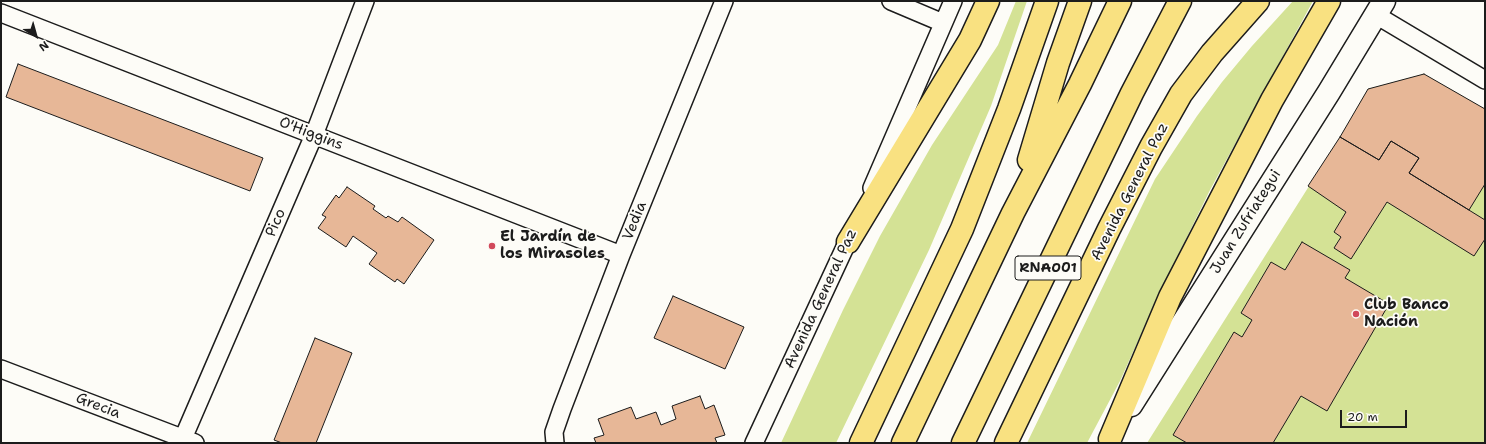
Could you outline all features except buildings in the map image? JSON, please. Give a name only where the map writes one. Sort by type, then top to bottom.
[{"type":"highway","points":[[848,242],[970,40],[988,1]]},
{"type":"highway","points":[[861,443],[962,229],[1009,109],[1046,1]]},
{"type":"highway","points":[[1013,213],[1058,63],[1080,1]]},
{"type":"highway","name":"RNA001","points":[[903,443],[1013,213],[1080,84],[1120,1]]},
{"type":"highway","name":"RNA001","points":[[963,443],[1132,93],[1180,1]]},
{"type":"highway","points":[[1132,93],[1196,1]]},
{"type":"highway","name":"Avenida General Paz","points":[[1006,443],[1109,229],[1155,140],[1181,94],[1208,59],[1258,1]]},
{"type":"highway","points":[[1108,441],[1170,297],[1272,100],[1329,1]]},
{"type":"street","name":"Pico","points":[[186,441],[314,135],[365,1]]},
{"type":"street","name":"Vedia","points":[[555,443],[554,432],[562,409],[621,255],[724,1]]},
{"type":"street","points":[[891,1],[943,23]]},
{"type":"street","name":"Avenida General Paz","points":[[754,443],[848,242],[953,1]]},
{"type":"street","points":[[1380,8],[1485,80]]},
{"type":"street","name":"Juan Zufriategui","points":[[1108,441],[1380,8]]},
{"type":"street","name":"O'Higgins","points":[[1,13],[621,255]]},
{"type":"street","name":"Grecia","points":[[1,369],[186,441]]},
{"type":"green space","points":[[1016,1],[1027,1],[991,106],[929,250],[836,443],[781,443],[843,310],[880,236],[932,145],[998,45]]},
{"type":"green space","points":[[1293,1],[1313,1],[1210,190],[1160,292],[1120,381],[1087,443],[1027,443],[1155,179],[1197,116],[1222,82]]},
{"type":"green space","name":"Club Banco Nación","points":[[1424,74],[1485,109],[1485,443],[1147,443],[1340,137],[1368,89]]},
{"type":"place","name":"El Jardín de los Mirasoles","points":[[492,246]]},
{"type":"place","name":"Club Banco Nación","points":[[1356,314]]}]
